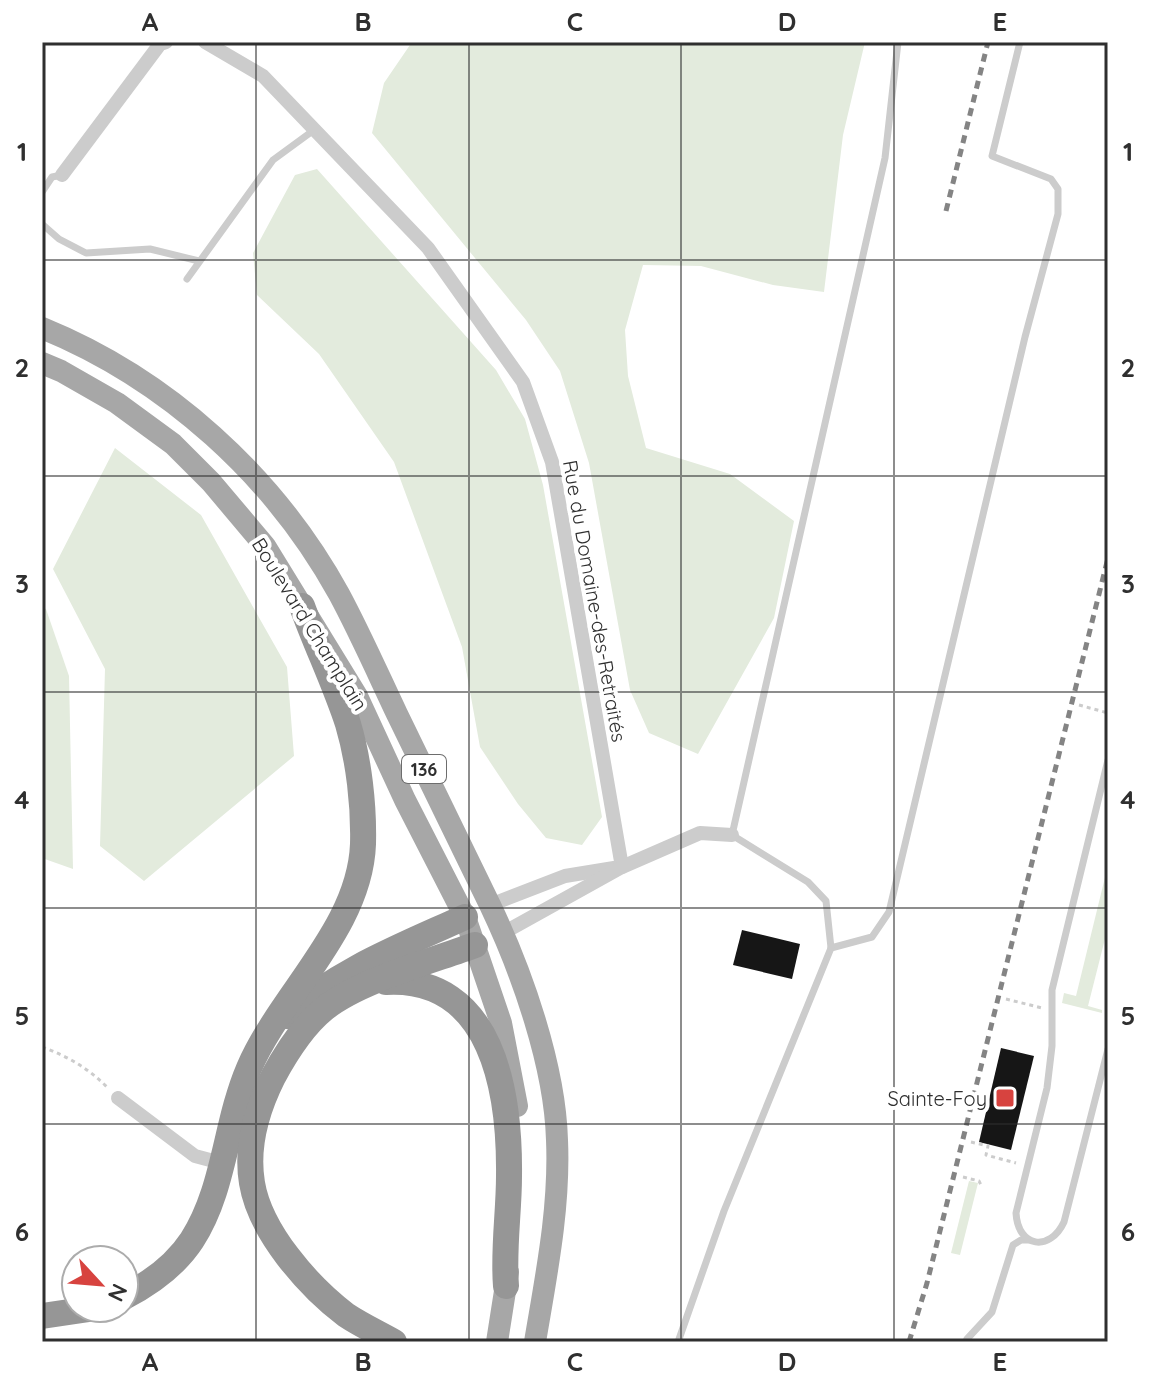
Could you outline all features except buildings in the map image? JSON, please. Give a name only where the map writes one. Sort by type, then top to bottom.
[{"type":"highway","points":[[140,1289],[170,1268],[192,1239],[209,1206],[236,1104],[250,1066],[302,977],[331,938],[351,896],[363,847],[362,814],[348,725],[302,606]]},
{"type":"highway","points":[[263,1044],[283,1021],[318,990],[370,961],[465,917]]},
{"type":"highway","points":[[394,1342],[348,1316],[318,1291],[284,1254],[252,1185],[253,1137],[258,1113],[278,1068],[308,1023],[324,1009],[344,995],[475,945]]},
{"type":"highway","points":[[374,983],[403,981],[438,989],[467,1010],[485,1038],[498,1074],[508,1130],[506,1286]]},
{"type":"main road","name":"Boulevard Champlain","points":[[42,328],[73,341],[145,382],[191,417],[238,458],[296,527],[338,593],[490,905],[503,933],[544,1051],[558,1140],[552,1235],[535,1342]]},
{"type":"main road","name":"Boulevard Champlain","points":[[42,363],[117,403],[173,444],[211,482],[265,546],[357,696],[405,800],[465,917],[501,1023],[517,1109],[519,1194],[497,1342]]},
{"type":"main road","points":[[465,917],[490,905]]},
{"type":"main road","points":[[475,945],[503,933]]},
{"type":"street","points":[[62,175],[160,44],[166,42]]},
{"type":"street","name":"Rue du Domaine-des-Retraités","points":[[205,42],[263,76],[316,128],[428,248],[523,382],[552,462],[622,867]]},
{"type":"street","points":[[503,933],[622,867],[700,833],[732,835]]},
{"type":"street","points":[[490,905],[565,876],[622,867]]},
{"type":"street","points":[[118,1098],[195,1156],[222,1164],[252,1167]]},
{"type":"lane","points":[[678,1342],[724,1211],[831,948],[826,901],[808,882],[732,835],[885,158],[898,42]]},
{"type":"lane","points":[[831,948],[872,937],[889,912],[1025,337],[1058,214],[1058,189],[1051,179],[992,156],[1020,42]]},
{"type":"lane","points":[[187,279],[273,160],[316,128]]},
{"type":"lane","points":[[42,192],[52,177],[62,175]]},
{"type":"lane","points":[[42,224],[59,239],[86,253],[150,249],[199,261]]},
{"type":"lane","points":[[1029,1240],[1021,1233],[1016,1218],[1043,1108],[1051,1061],[1052,990],[1108,760]]},
{"type":"lane","points":[[967,1339],[992,1312],[1009,1250],[1016,1242],[1051,1239],[1064,1222],[1108,1049]]},
{"type":"path","points":[[1079,705],[1108,713]]},
{"type":"path","points":[[1006,999],[1050,1010]]},
{"type":"path","points":[[42,1047],[91,1071],[118,1098]]},
{"type":"path","points":[[971,1142],[988,1146],[986,1155],[1028,1166]]},
{"type":"path","points":[[963,1177],[979,1181],[981,1185]]},
{"type":"shaded area","points":[[412,42],[865,42],[843,135],[824,292],[773,285],[701,266],[643,265],[625,330],[628,376],[646,448],[730,474],[794,521],[774,618],[698,754],[649,733],[630,690],[589,463],[560,371],[526,320],[372,133],[384,83]]},
{"type":"shaded area","points":[[317,169],[496,370],[525,419],[543,485],[602,817],[582,845],[546,838],[518,804],[480,747],[462,647],[394,462],[319,354],[257,295],[253,253],[295,175]]},
{"type":"shaded area","points":[[115,448],[201,515],[287,667],[294,756],[144,881],[100,846],[105,669],[53,569]]},
{"type":"shaded area","points":[[42,607],[46,609],[69,676],[73,869],[42,858]]},
{"type":"shaded area","points":[[1108,865],[1108,927],[1088,1006],[1102,1010],[1102,1013],[1062,1003],[1064,993],[1076,996]]},
{"type":"shaded area","points":[[969,1181],[978,1183],[960,1255],[951,1253]]},
{"type":"railway","points":[[946,211],[988,42]]},
{"type":"railway","points":[[909,1342],[927,1283],[1108,558]]},
{"type":"place","name":"Sainte-Foy","points":[[1005,1098]]}]
